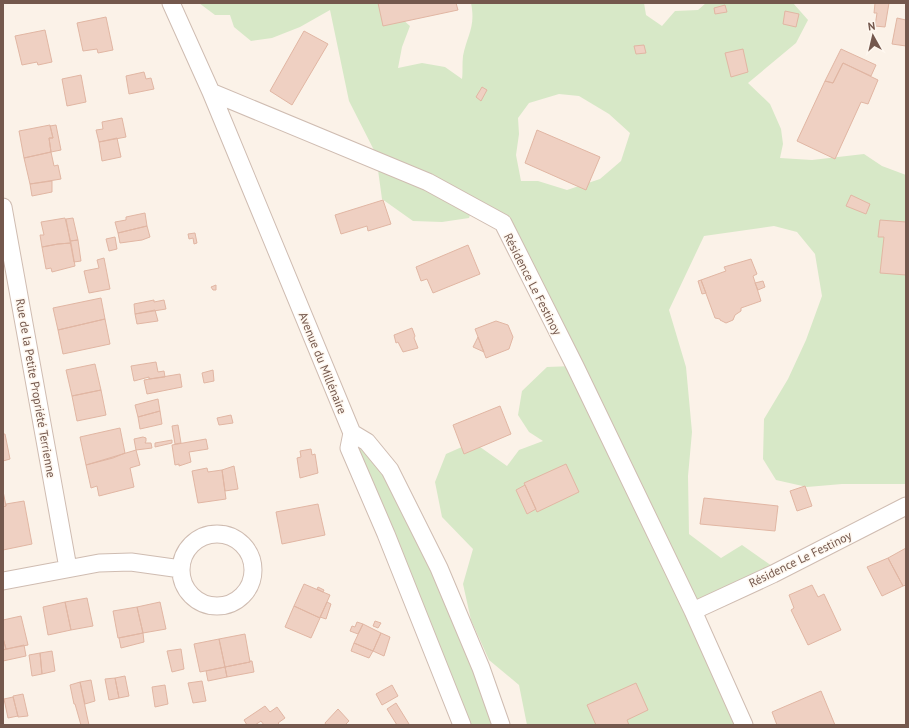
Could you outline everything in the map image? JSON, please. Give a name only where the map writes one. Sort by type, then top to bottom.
[{"type":"street","name":"Avenue du Millénaire","points":[[171,3],[211,92],[352,433],[349,448],[386,534],[462,725]]},
{"type":"street","name":"Résidence Le Festinoy","points":[[211,92],[428,182],[502,223],[575,366],[693,611],[744,725]]},
{"type":"street","name":"Rue de la Petite Propriété Terrienne","points":[[3,207],[68,568]]},
{"type":"street","points":[[352,433],[367,442],[390,470],[439,568],[481,668],[501,725]]},
{"type":"street","name":"Résidence Le Festinoy","points":[[693,611],[773,574],[906,506]]},
{"type":"street","points":[[215,534],[225,535],[236,539],[243,545],[250,555],[253,573],[246,591],[232,603],[209,605],[194,597],[186,588],[183,581],[181,568],[182,560],[186,552],[194,542],[203,536],[215,534]]},
{"type":"street","points":[[3,581],[98,563],[131,562],[181,568]]},
{"type":"green space","points":[[199,3],[384,3],[410,26],[402,47],[398,68],[422,63],[445,67],[462,79],[463,56],[472,25],[471,3],[644,3],[646,15],[662,26],[675,11],[698,10],[706,3],[793,3],[808,20],[796,43],[748,83],[770,104],[781,129],[783,144],[780,158],[812,160],[864,154],[882,166],[906,175],[906,484],[842,484],[807,487],[776,480],[763,459],[764,419],[788,379],[806,340],[822,296],[815,254],[797,232],[774,226],[704,236],[669,310],[686,367],[692,432],[688,476],[689,534],[721,558],[742,545],[779,571],[693,611],[744,725],[527,725],[519,685],[489,660],[471,620],[463,584],[473,549],[442,517],[435,482],[446,454],[473,442],[507,466],[519,450],[543,441],[529,432],[518,415],[522,391],[547,367],[573,366],[502,223],[474,202],[469,218],[442,222],[413,221],[382,199],[378,170],[380,162],[349,101],[330,10],[300,27],[272,38],[251,41],[234,27],[230,15],[215,15]],"holes":[[[559,94],[579,96],[609,114],[630,133],[621,161],[600,179],[567,190],[538,181],[521,181],[516,155],[519,134],[518,118],[529,103]]]},
{"type":"green space","points":[[352,433],[390,470],[501,725],[462,725]]},
{"type":"building","points":[[378,3],[456,3],[458,10],[383,26]]},
{"type":"building","points":[[875,3],[889,3],[885,27],[875,26],[877,13],[874,13]]},
{"type":"building","points":[[725,5],[727,12],[715,14],[714,8]]},
{"type":"building","points":[[785,11],[799,14],[796,27],[783,24]]},
{"type":"building","points":[[106,17],[113,50],[98,53],[97,49],[83,51],[77,23]]},
{"type":"building","points":[[897,18],[906,20],[906,46],[892,44]]},
{"type":"building","points":[[45,30],[52,62],[38,65],[37,62],[22,65],[15,36]]},
{"type":"building","points":[[304,31],[328,44],[292,105],[270,91]]},
{"type":"building","points":[[644,45],[646,53],[636,54],[634,46]]},
{"type":"building","points":[[743,49],[748,72],[731,77],[725,53]]},
{"type":"building","points":[[841,49],[876,65],[871,76],[843,63],[833,83],[825,81]]},
{"type":"building","points":[[843,63],[878,80],[868,104],[861,102],[835,159],[797,141],[825,81],[833,83]]},
{"type":"building","points":[[144,72],[146,79],[151,78],[154,89],[129,94],[126,76]]},
{"type":"building","points":[[81,75],[86,102],[67,106],[62,79]]},
{"type":"building","points":[[482,87],[487,90],[481,101],[476,97]]},
{"type":"building","points":[[122,118],[126,137],[99,142],[96,130],[103,129],[102,122]]},
{"type":"building","points":[[50,125],[53,138],[49,138],[51,152],[24,158],[19,131]]},
{"type":"building","points":[[56,125],[61,150],[51,152],[49,138],[53,138],[50,126]]},
{"type":"building","points":[[537,130],[600,157],[586,190],[525,163]]},
{"type":"building","points":[[117,138],[121,157],[102,161],[99,142]]},
{"type":"building","points":[[51,152],[54,166],[58,165],[61,179],[30,184],[24,158]]},
{"type":"building","points":[[52,181],[52,192],[32,196],[30,184]]},
{"type":"building","points":[[851,195],[870,204],[866,214],[846,206]]},
{"type":"building","points":[[383,200],[391,224],[368,231],[367,226],[341,234],[335,215]]},
{"type":"building","points":[[145,213],[147,226],[118,233],[115,222],[126,220],[126,217]]},
{"type":"building","points":[[65,218],[71,243],[42,247],[40,235],[44,235],[41,222]]},
{"type":"building","points":[[73,218],[78,240],[70,241],[66,219]]},
{"type":"building","points":[[880,220],[906,222],[906,275],[880,273],[884,237],[878,237]]},
{"type":"building","points":[[147,226],[150,237],[142,240],[120,243],[118,233]]},
{"type":"building","points":[[195,233],[197,243],[194,244],[193,238],[189,239],[188,234]]},
{"type":"building","points":[[115,237],[117,249],[109,251],[106,239]]},
{"type":"building","points":[[78,240],[81,261],[74,262],[70,241]]},
{"type":"building","points":[[71,243],[75,266],[52,272],[51,268],[46,269],[42,247]]},
{"type":"building","points":[[468,245],[480,274],[433,293],[427,279],[421,281],[416,267]]},
{"type":"building","points":[[104,258],[110,289],[89,293],[84,271],[99,268],[97,260]]},
{"type":"building","points":[[751,259],[757,274],[753,276],[761,301],[741,308],[741,311],[735,315],[733,320],[726,323],[715,318],[701,280],[726,271],[724,267]]},
{"type":"building","points":[[701,280],[706,293],[702,294],[698,281]]},
{"type":"building","points":[[763,281],[765,287],[758,290],[755,283]]},
{"type":"building","points":[[216,285],[216,290],[213,290],[211,287]]},
{"type":"building","points":[[101,298],[105,319],[58,330],[53,308]]},
{"type":"building","points":[[154,300],[154,302],[164,300],[166,309],[135,314],[134,304]]},
{"type":"building","points":[[155,310],[158,321],[137,324],[135,314]]},
{"type":"building","points":[[105,319],[110,344],[63,354],[58,330]]},
{"type":"building","points":[[496,321],[508,325],[513,337],[509,349],[486,358],[475,329]]},
{"type":"building","points":[[412,328],[418,348],[403,352],[398,342],[396,343],[394,335]]},
{"type":"building","points":[[478,337],[484,352],[473,347]]},
{"type":"building","points":[[156,362],[158,372],[164,371],[165,377],[149,379],[149,377],[134,381],[131,366]]},
{"type":"building","points":[[95,364],[101,390],[72,396],[66,370]]},
{"type":"building","points":[[213,370],[214,381],[204,383],[202,373]]},
{"type":"building","points":[[180,374],[182,387],[147,394],[144,380]]},
{"type":"building","points":[[101,390],[106,415],[77,421],[72,396]]},
{"type":"building","points":[[158,399],[160,411],[138,417],[135,405]]},
{"type":"building","points":[[500,406],[511,434],[464,454],[453,425]]},
{"type":"building","points":[[160,411],[162,424],[140,429],[138,417]]},
{"type":"building","points":[[231,415],[233,423],[219,425],[217,418]]},
{"type":"building","points":[[178,425],[181,443],[175,444],[172,426]]},
{"type":"building","points":[[120,428],[125,453],[113,458],[86,465],[80,437]]},
{"type":"building","points":[[3,434],[5,434],[10,459],[3,461]]},
{"type":"building","points":[[143,437],[146,438],[145,443],[151,443],[152,448],[136,450],[134,439]]},
{"type":"building","points":[[206,439],[208,449],[189,452],[191,462],[179,466],[179,464],[175,465],[172,445]]},
{"type":"building","points":[[172,440],[172,443],[155,447],[155,443]]},
{"type":"building","points":[[311,449],[312,455],[315,454],[318,473],[300,478],[297,458],[301,457],[300,451]]},
{"type":"building","points":[[136,450],[140,465],[130,468],[134,487],[99,496],[97,486],[91,488],[86,465]]},
{"type":"building","points":[[566,464],[579,492],[537,512],[524,483]]},
{"type":"building","points":[[234,466],[238,489],[225,491],[222,470]]},
{"type":"building","points":[[207,468],[208,472],[222,470],[226,499],[198,503],[192,471]]},
{"type":"building","points":[[525,485],[536,509],[527,514],[516,490]]},
{"type":"building","points":[[805,486],[812,506],[797,511],[790,491]]},
{"type":"building","points":[[3,491],[6,506],[3,507]]},
{"type":"building","points":[[704,498],[778,506],[775,531],[700,524]]},
{"type":"building","points":[[24,501],[32,544],[3,550],[3,507],[6,506],[6,504]]},
{"type":"building","points":[[318,504],[325,535],[282,544],[276,512]]},
{"type":"building","points":[[906,548],[906,585],[903,586],[888,558]]},
{"type":"building","points":[[888,558],[903,586],[882,596],[867,567]]},
{"type":"building","points":[[304,584],[330,595],[320,618],[294,606]]},
{"type":"building","points":[[812,585],[818,597],[824,594],[841,630],[808,645],[791,610],[794,608],[789,595]]},
{"type":"building","points":[[318,587],[324,590],[323,592],[317,589]]},
{"type":"building","points":[[87,598],[93,626],[71,630],[65,602]]},
{"type":"building","points":[[65,602],[71,630],[48,635],[43,607]]},
{"type":"building","points":[[160,602],[166,629],[143,633],[137,607]]},
{"type":"building","points":[[327,602],[331,604],[326,619],[320,617]]},
{"type":"building","points":[[294,606],[320,618],[311,638],[285,627]]},
{"type":"building","points":[[137,607],[143,633],[118,638],[113,611]]},
{"type":"building","points":[[21,616],[28,645],[6,649],[3,638],[3,620]]},
{"type":"building","points":[[375,621],[381,623],[378,628],[373,626]]},
{"type":"building","points":[[357,622],[363,624],[358,634],[350,631],[352,626],[355,627]]},
{"type":"building","points":[[363,624],[381,633],[373,651],[354,643]]},
{"type":"building","points":[[143,633],[144,642],[121,648],[119,638]]},
{"type":"building","points":[[381,633],[390,637],[384,656],[373,651]]},
{"type":"building","points":[[245,634],[250,662],[225,667],[219,639]]},
{"type":"building","points":[[3,638],[6,649],[3,650]]},
{"type":"building","points":[[219,639],[225,667],[200,672],[194,644]]},
{"type":"building","points":[[354,643],[373,651],[369,658],[351,651]]},
{"type":"building","points":[[24,645],[26,656],[3,661],[3,650]]},
{"type":"building","points":[[181,649],[184,669],[172,672],[167,651]]},
{"type":"building","points":[[52,651],[55,671],[42,674],[40,653]]},
{"type":"building","points":[[40,653],[42,674],[32,676],[29,655]]},
{"type":"building","points":[[252,661],[254,672],[227,677],[225,667]]},
{"type":"building","points":[[225,667],[227,677],[208,681],[206,671]]},
{"type":"building","points":[[125,676],[129,696],[119,698],[115,678]]},
{"type":"building","points":[[115,678],[119,698],[109,700],[105,679]]},
{"type":"building","points":[[91,680],[95,701],[85,704],[80,682]]},
{"type":"building","points":[[202,681],[206,701],[193,703],[188,683]]},
{"type":"building","points":[[80,682],[89,725],[81,725],[70,685]]},
{"type":"building","points":[[636,683],[648,710],[627,720],[629,725],[596,725],[587,705]]},
{"type":"building","points":[[165,685],[168,704],[155,707],[152,687]]},
{"type":"building","points":[[392,685],[398,696],[382,705],[376,694]]},
{"type":"building","points":[[821,691],[835,725],[777,725],[772,712]]},
{"type":"building","points":[[23,694],[28,716],[18,717],[13,696]]},
{"type":"building","points":[[13,697],[18,716],[8,718],[4,699]]},
{"type":"building","points":[[396,703],[409,724],[408,725],[397,725],[387,709]]},
{"type":"building","points":[[265,706],[270,712],[277,707],[285,718],[278,723],[280,725],[264,725],[261,721],[255,725],[247,725],[244,720]]},
{"type":"building","points":[[338,709],[349,721],[345,725],[326,725],[325,723]]}]
